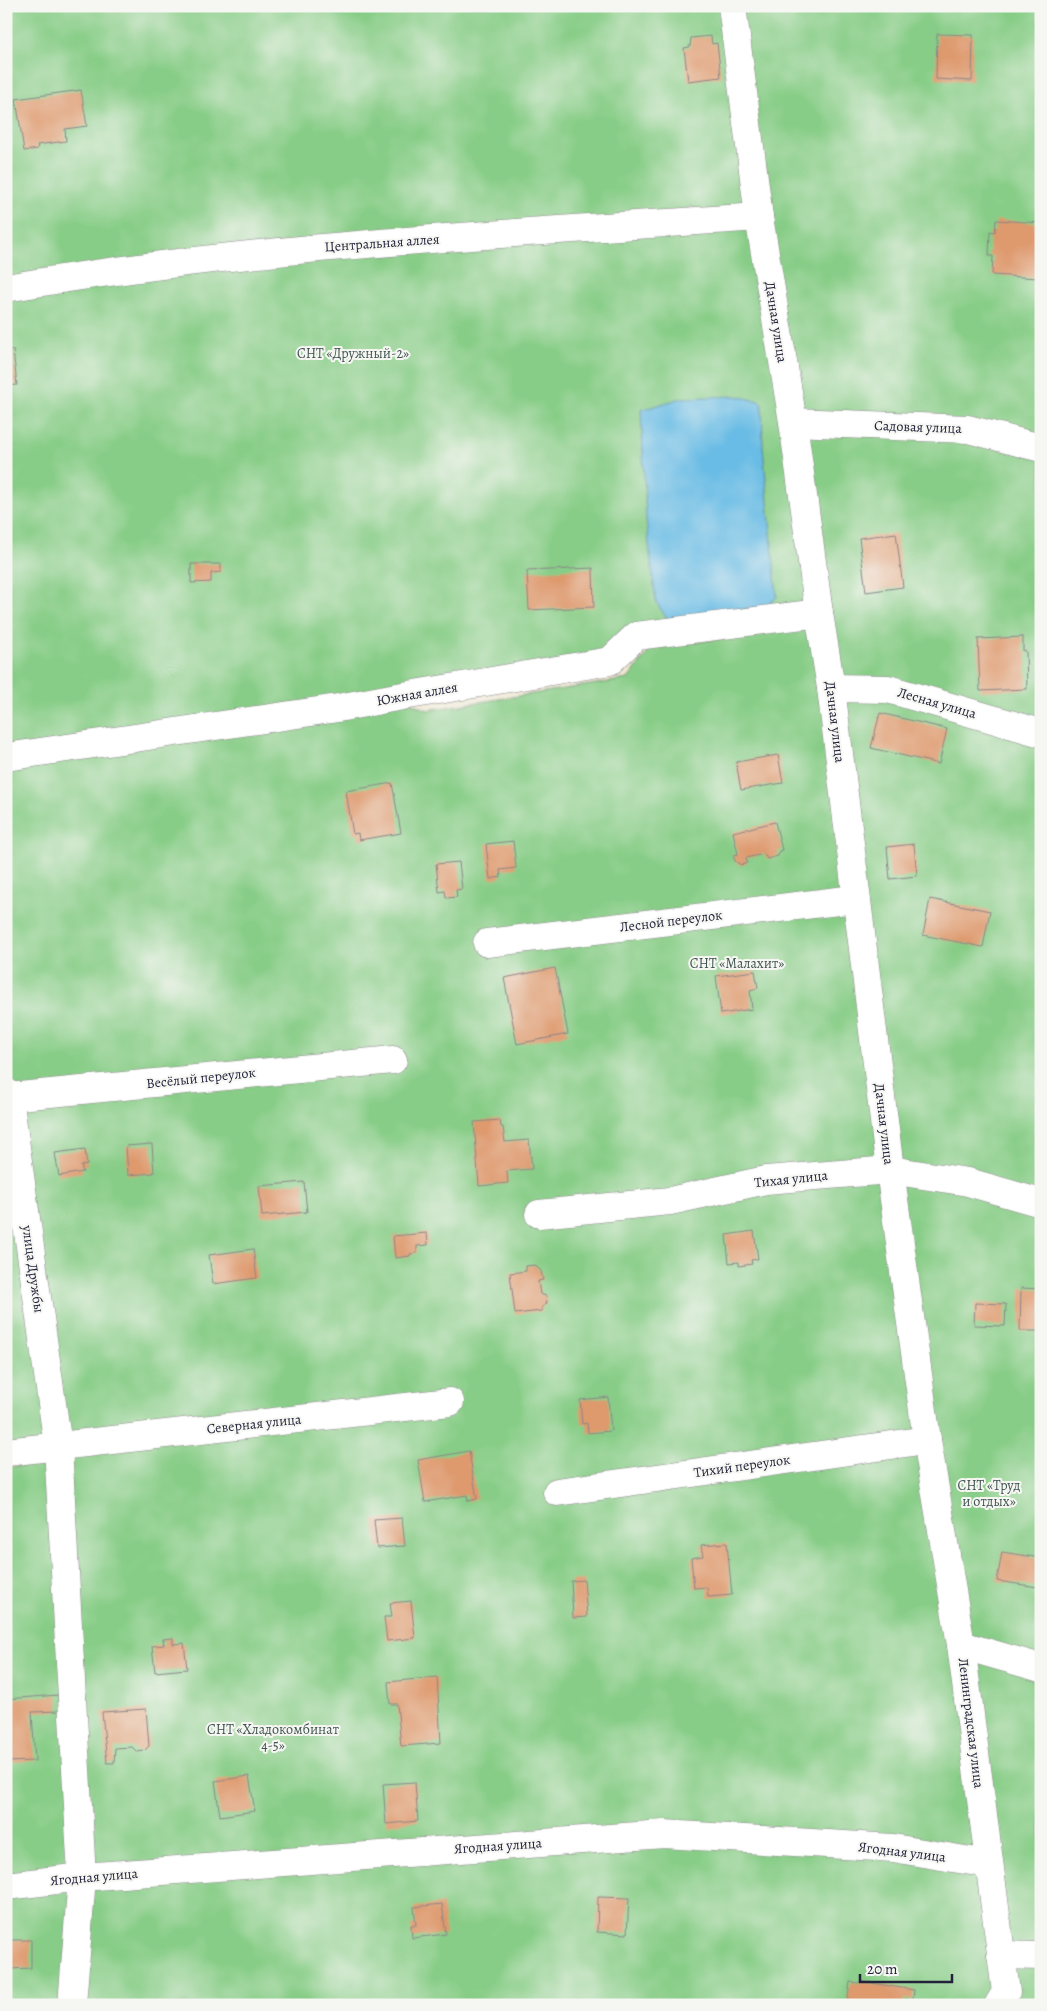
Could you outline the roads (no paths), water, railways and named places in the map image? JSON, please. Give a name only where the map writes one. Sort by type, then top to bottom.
[{"type":"street","name":"Дачная улица","points":[[732,6],[759,217],[793,422],[831,688],[890,1170],[927,1440]]},
{"type":"street","name":"Центральная аллея","points":[[6,288],[92,273],[318,248],[759,217]]},
{"type":"street","name":"Садовая улица","points":[[793,422],[968,429],[1041,448]]},
{"type":"street","name":"Южная аллея","points":[[6,757],[338,708],[397,696],[610,661],[636,636],[819,613]]},
{"type":"street","name":"Лесная улица","points":[[831,688],[888,689],[1041,733]]},
{"type":"street","name":"Лесной переулок","points":[[487,943],[856,899]]},
{"type":"street","name":"Весёлый переулок","points":[[7,1095],[393,1060]]},
{"type":"street","name":"улица Дружбы","points":[[7,1095],[58,1446],[82,1877],[72,2005]]},
{"type":"street","name":"Тихая улица","points":[[539,1214],[670,1201],[766,1180],[890,1170],[968,1182],[1041,1203]]},
{"type":"street","name":"Северная улица","points":[[6,1452],[450,1402]]},
{"type":"street","name":"Тихий переулок","points":[[558,1492],[927,1440]]},
{"type":"street","name":"Ленинградская улица","points":[[927,1440],[961,1645],[1006,1992],[998,2005]]},
{"type":"street","points":[[961,1645],[1041,1668]]},
{"type":"street","name":"Ягодная улица","points":[[6,1886],[82,1877],[664,1834],[893,1848],[989,1864]]},
{"type":"street","points":[[1001,1955],[1041,1956]]},
{"type":"water","points":[[737,396],[762,402],[763,448],[777,597],[765,607],[667,619],[656,602],[646,519],[641,410],[682,398]]},
{"type":"park label","name":"СНТ «Дружный-2»","points":[[353,353]]},
{"type":"park label","name":"СНТ «Малахит»","points":[[737,963]]},
{"type":"park label","name":"СНТ «Труд и отдых»","points":[[989,1494]]},
{"type":"park label","name":"СНТ «Хладокомбинат 4-5»","points":[[273,1738]]}]
